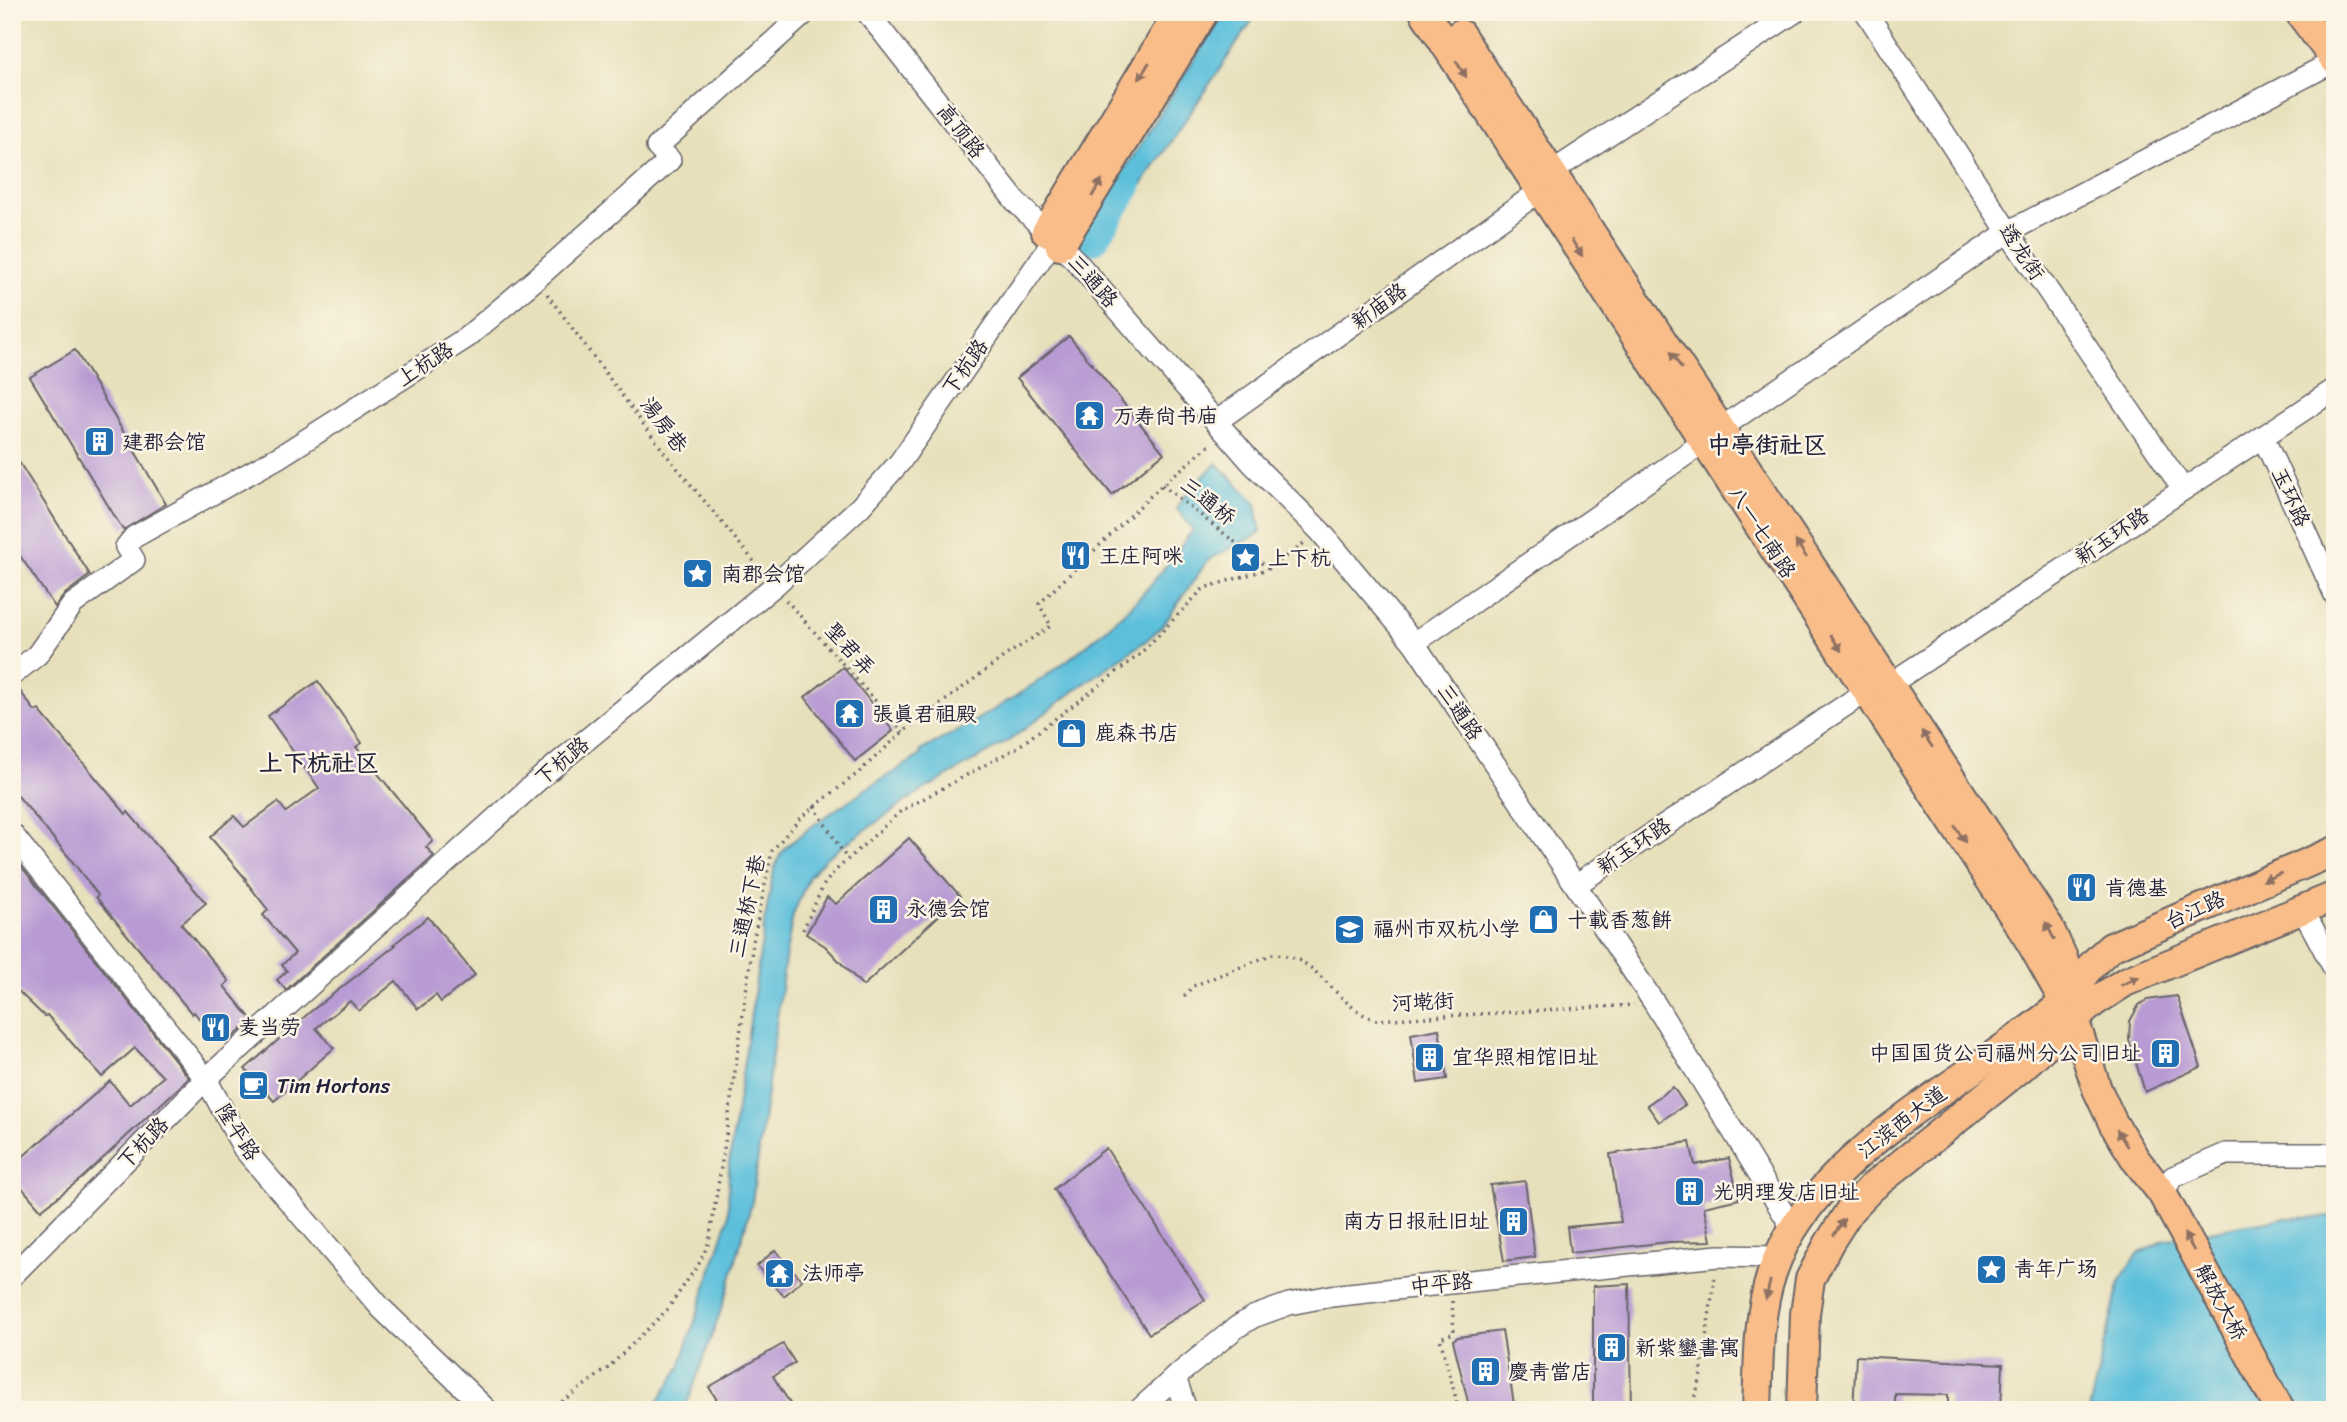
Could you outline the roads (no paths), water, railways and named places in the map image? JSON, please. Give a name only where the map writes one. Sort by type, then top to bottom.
[{"type":"main road","name":"下杭路","points":[[1053,239],[1179,12]]},
{"type":"main road","name":"下杭路","points":[[1053,239],[1204,12]]},
{"type":"main road","name":"八一七南路","points":[[1424,12],[1546,181],[1878,687],[2071,1005],[2097,1089],[2113,1123],[2136,1160],[2162,1193]]},
{"type":"main road","name":"八一七南路","points":[[1446,12],[1546,181]]},
{"type":"main road","points":[[2299,12],[2335,61]]},
{"type":"main road","points":[[2323,12],[2335,28]]},
{"type":"main road","name":"台江路","points":[[2071,1005],[2085,974],[2111,947],[2335,851]]},
{"type":"main road","name":"台江路","points":[[2071,1005],[2094,1002],[2125,982],[2335,896]]},
{"type":"main road","name":"江滨西大道","points":[[1757,1410],[1760,1327],[1769,1283],[1778,1257],[1793,1229],[1827,1184],[1852,1160],[2071,1005]]},
{"type":"main road","name":"江滨西大道","points":[[1802,1410],[1807,1293],[1816,1264],[1840,1224],[1871,1188],[2023,1066],[2071,1005]]},
{"type":"main road","name":"解放大桥","points":[[2162,1193],[2280,1410]]},
{"type":"street","name":"上杭路","points":[[12,675],[37,655],[73,604],[134,560],[126,547],[134,537],[279,457],[466,338],[670,160],[657,147],[806,12]]},
{"type":"street","name":"高顶路","points":[[867,12],[1017,203],[1053,239]]},
{"type":"street","name":"新庙路","points":[[1222,426],[1546,181],[1795,12]]},
{"type":"street","name":"透龙街","points":[[1866,12],[2008,232],[2183,489]]},
{"type":"street","points":[[1414,643],[2008,232],[2335,61]]},
{"type":"street","name":"三通路","points":[[1053,239],[1253,464],[1320,531],[1414,643],[1655,1004],[1793,1229]]},
{"type":"street","name":"下杭路","points":[[12,1276],[206,1079],[546,773],[774,586],[860,506],[900,461],[1053,239]]},
{"type":"street","name":"新玉环路","points":[[1577,884],[2335,389]]},
{"type":"street","name":"玉环路","points":[[2263,438],[2335,595]]},
{"type":"street","name":"隆平路","points":[[12,834],[206,1079],[244,1149],[382,1308],[487,1410]]},
{"type":"street","points":[[2302,910],[2335,970]]},
{"type":"street","points":[[2162,1193],[2173,1177],[2226,1154],[2335,1154]]},
{"type":"street","name":"中平路","points":[[1139,1410],[1237,1327],[1271,1309],[1331,1296],[1450,1283],[1718,1256],[1778,1257]]},
{"type":"street","points":[[1175,1377],[1186,1410]]},
{"type":"water","points":[[1224,12],[1258,12],[1110,232],[1093,220]]},
{"type":"water","points":[[1217,463],[1256,503],[1261,533],[1208,560],[1163,625],[1147,640],[1010,740],[915,795],[827,857],[809,876],[793,915],[752,1202],[727,1293],[689,1399],[681,1410],[653,1410],[680,1367],[728,1219],[729,1163],[764,926],[774,869],[779,857],[786,847],[812,826],[921,755],[920,751],[1034,684],[1112,624],[1151,584],[1193,530],[1176,508],[1190,489]]},
{"type":"water","points":[[2335,1217],[2335,1410],[2089,1410],[2120,1280],[2138,1254],[2163,1241],[2209,1231],[2283,1218]]},
{"type":"waterway","points":[[1092,237],[1125,185]]},
{"type":"place","name":"万寿尚书庙","points":[[1090,416]]},
{"type":"place","name":"建郡会馆","points":[[99,442]]},
{"type":"place","name":"王庄阿咪","points":[[1076,556]]},
{"type":"place","name":"上下杭","points":[[1245,558]]},
{"type":"place","name":"南郡会馆","points":[[698,574]]},
{"type":"place","name":"張真君祖殿","points":[[849,714]]},
{"type":"place","name":"鹿森书店","points":[[1072,733]]},
{"type":"place","name":"肯德基","points":[[2082,888]]},
{"type":"place","name":"永德会馆","points":[[883,909]]},
{"type":"place","name":"十載香葱餅","points":[[1544,920]]},
{"type":"place","name":"福州市双杭小学","points":[[1350,929]]},
{"type":"place","name":"麦当劳","points":[[215,1027]]},
{"type":"place","name":"中国国货公司福州分公司旧址","points":[[2165,1053]]},
{"type":"place","name":"宜华照相馆旧址","points":[[1429,1057]]},
{"type":"place","name":"Tim Hortons","points":[[254,1086]]},
{"type":"place","name":"光明理发店旧址","points":[[1690,1192]]},
{"type":"place","name":"南方日报社旧址","points":[[1513,1221]]},
{"type":"place","name":"青年广场","points":[[1991,1269]]},
{"type":"place","name":"法师亭","points":[[779,1273]]},
{"type":"place","name":"新紫鑾書寓","points":[[1612,1348]]},
{"type":"place","name":"慶青當店","points":[[1485,1372]]},
{"type":"district","name":"中亭街社区","points":[[1767,445]]},
{"type":"district","name":"上下杭社区","points":[[319,763]]}]
